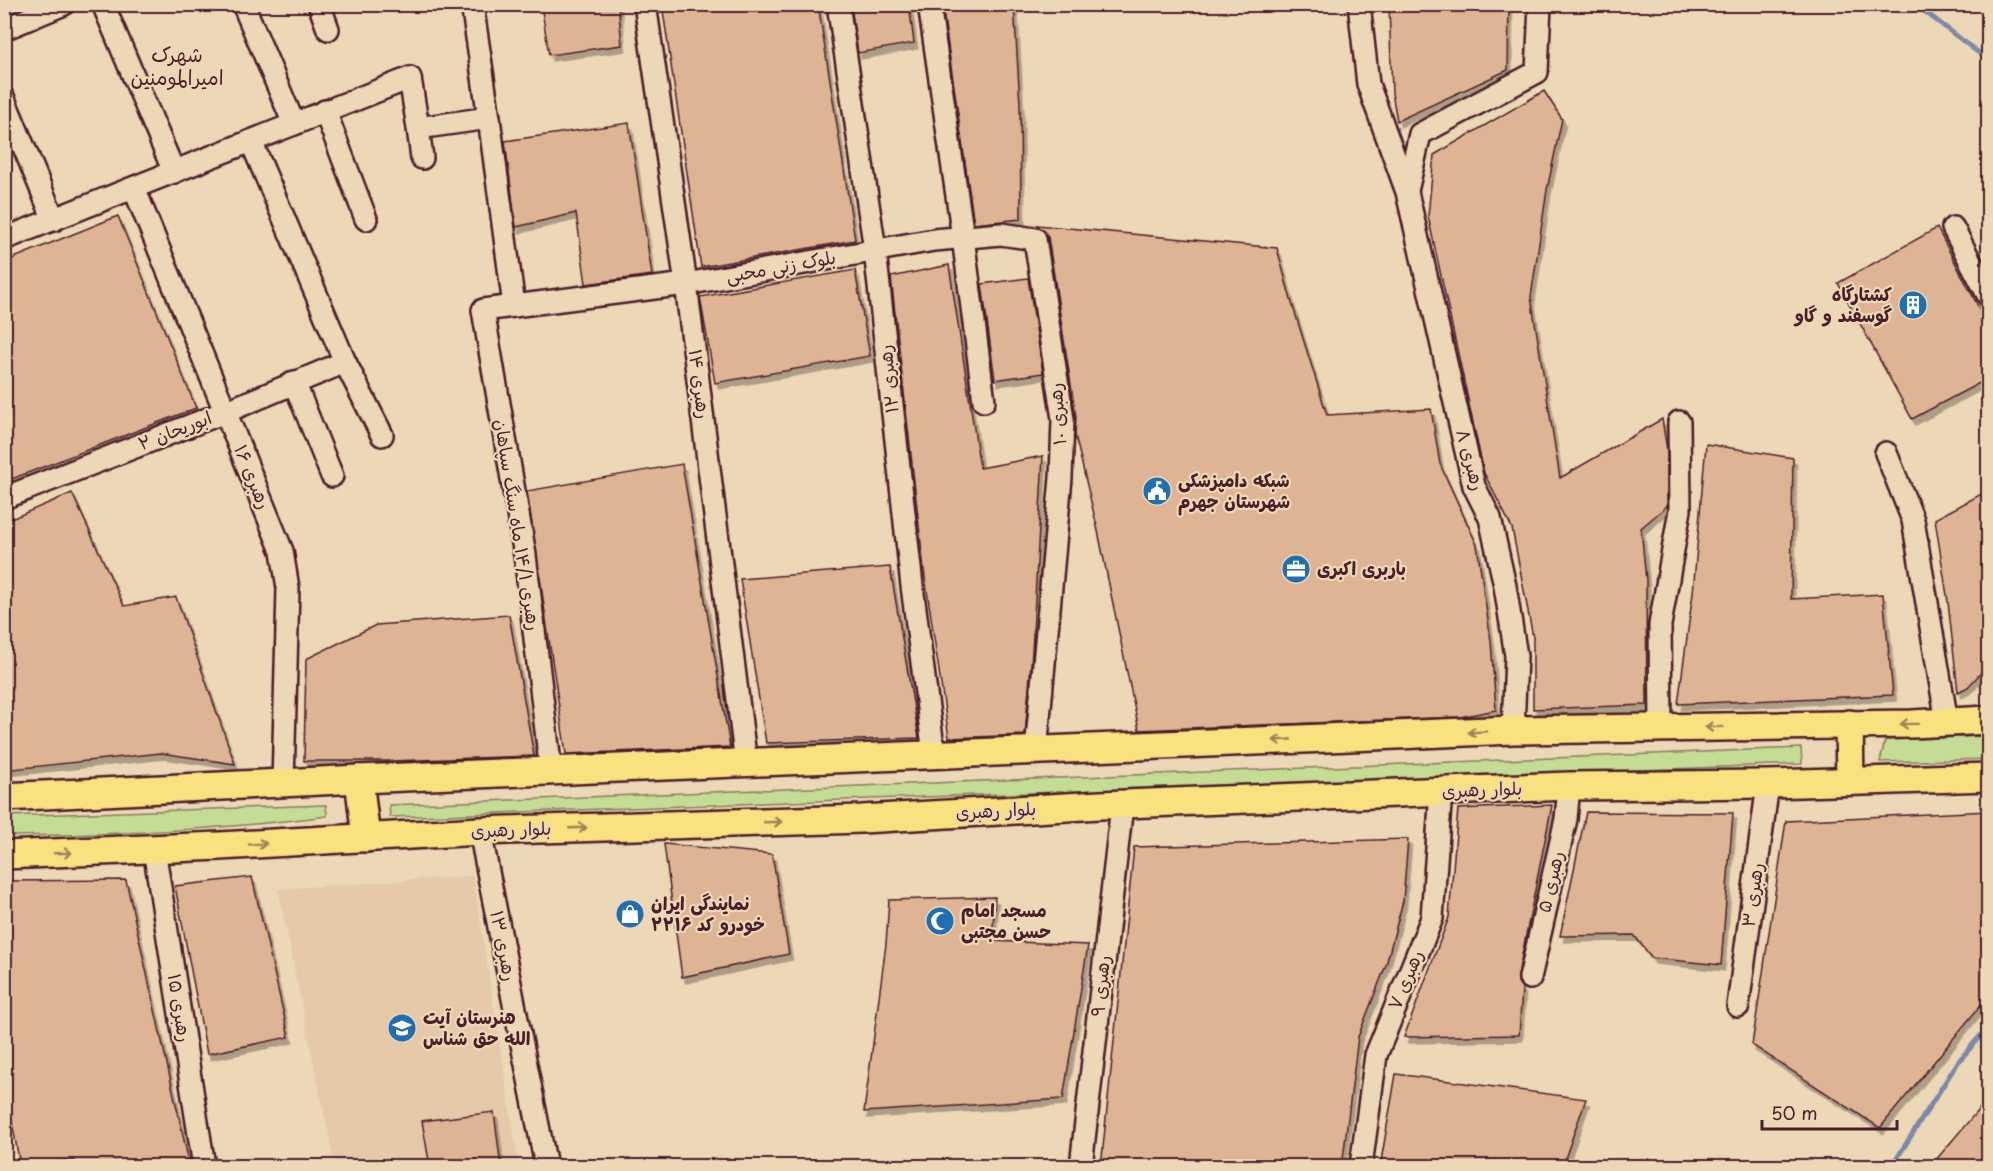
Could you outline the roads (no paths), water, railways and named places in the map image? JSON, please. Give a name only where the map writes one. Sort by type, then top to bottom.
[{"type":"main road","points":[[4,797],[359,779],[1513,730],[1947,722],[1988,719]]},
{"type":"main road","points":[[1848,724],[1850,781]]},
{"type":"main road","name":"بلوار رهبری","points":[[4,855],[480,831],[862,819],[1122,805],[1569,786],[1768,784],[1989,777]]},
{"type":"main road","points":[[359,779],[366,838]]},
{"type":"street","points":[[4,29],[64,4]]},
{"type":"street","points":[[103,4],[174,172]]},
{"type":"street","points":[[243,4],[294,124]]},
{"type":"street","points":[[319,4],[328,30]]},
{"type":"street","points":[[472,4],[514,306]]},
{"type":"street","name":"رهبری ۱۴","points":[[645,4],[686,284],[746,764]]},
{"type":"street","name":"رهبری ۱۲","points":[[838,4],[875,250],[912,586],[934,754]]},
{"type":"street","points":[[929,4],[984,400]]},
{"type":"street","name":"رهبری ۸","points":[[1359,4],[1368,84],[1407,192],[1474,486],[1490,518],[1505,586],[1516,657],[1513,730]]},
{"type":"street","points":[[1407,192],[1420,134],[1537,72],[1540,4]]},
{"type":"street","points":[[4,239],[410,78],[422,158]]},
{"type":"street","points":[[4,99],[54,220]]},
{"type":"street","points":[[325,111],[366,219]]},
{"type":"street","points":[[418,128],[489,118]]},
{"type":"street","points":[[251,141],[345,362],[382,435]]},
{"type":"street","name":"رهبری ۱۶","points":[[134,188],[282,551],[288,588],[283,784]]},
{"type":"street","points":[[1953,228],[1989,295]]},
{"type":"street","name":"رهبری ۱۰","points":[[875,250],[934,240],[1001,234],[1035,239],[1063,419],[1061,478],[1036,751]]},
{"type":"street","name":"بلوک زنی محبی","points":[[686,284],[875,250]]},
{"type":"street","name":"رهبری ۱۴/۱ ماه سنگ سپاهان","points":[[551,772],[525,555],[483,310],[686,284]]},
{"type":"street","name":"ابوریحان ۲","points":[[4,498],[225,412],[345,362]]},
{"type":"street","points":[[294,382],[332,476]]},
{"type":"street","points":[[1661,728],[1660,625],[1680,510],[1679,422]]},
{"type":"street","points":[[1886,453],[1913,520],[1947,722]]},
{"type":"street","name":"رهبری ۳","points":[[1738,1006],[1768,784]]},
{"type":"street","name":"رهبری ۵","points":[[1530,978],[1566,819],[1569,786]]},
{"type":"street","name":"رهبری ۷","points":[[1361,1167],[1376,1055],[1432,918],[1442,792]]},
{"type":"street","name":"رهبری ۹","points":[[1081,1167],[1122,805]]},
{"type":"street","name":"رهبری ۱۳","points":[[480,831],[546,1167]]},
{"type":"street","name":"رهبری ۱۵","points":[[153,849],[204,1167]]},
{"type":"waterway","points":[[1915,4],[1988,60]]},
{"type":"waterway","points":[[1892,1166],[1958,1062],[1988,1027]]},
{"type":"place","name":"کشتارگاه گوسفند و گاو","points":[[1913,305]]},
{"type":"place","name":"شبکه دامپزشکی شهرستان جهرم","points":[[1157,491]]},
{"type":"place","name":"باربری اکبری","points":[[1296,569]]},
{"type":"place","name":"نمایندگی ایران خودرو کد ۲۲۱۶","points":[[630,914]]},
{"type":"place","name":"مسجد امام حسن مجتبی","points":[[940,921]]},
{"type":"place","name":"هنرستان آیت الله حق شناس","points":[[402,1028]]},
{"type":"district","name":"شهرک امیرالمومنین","points":[[177,66]]}]
